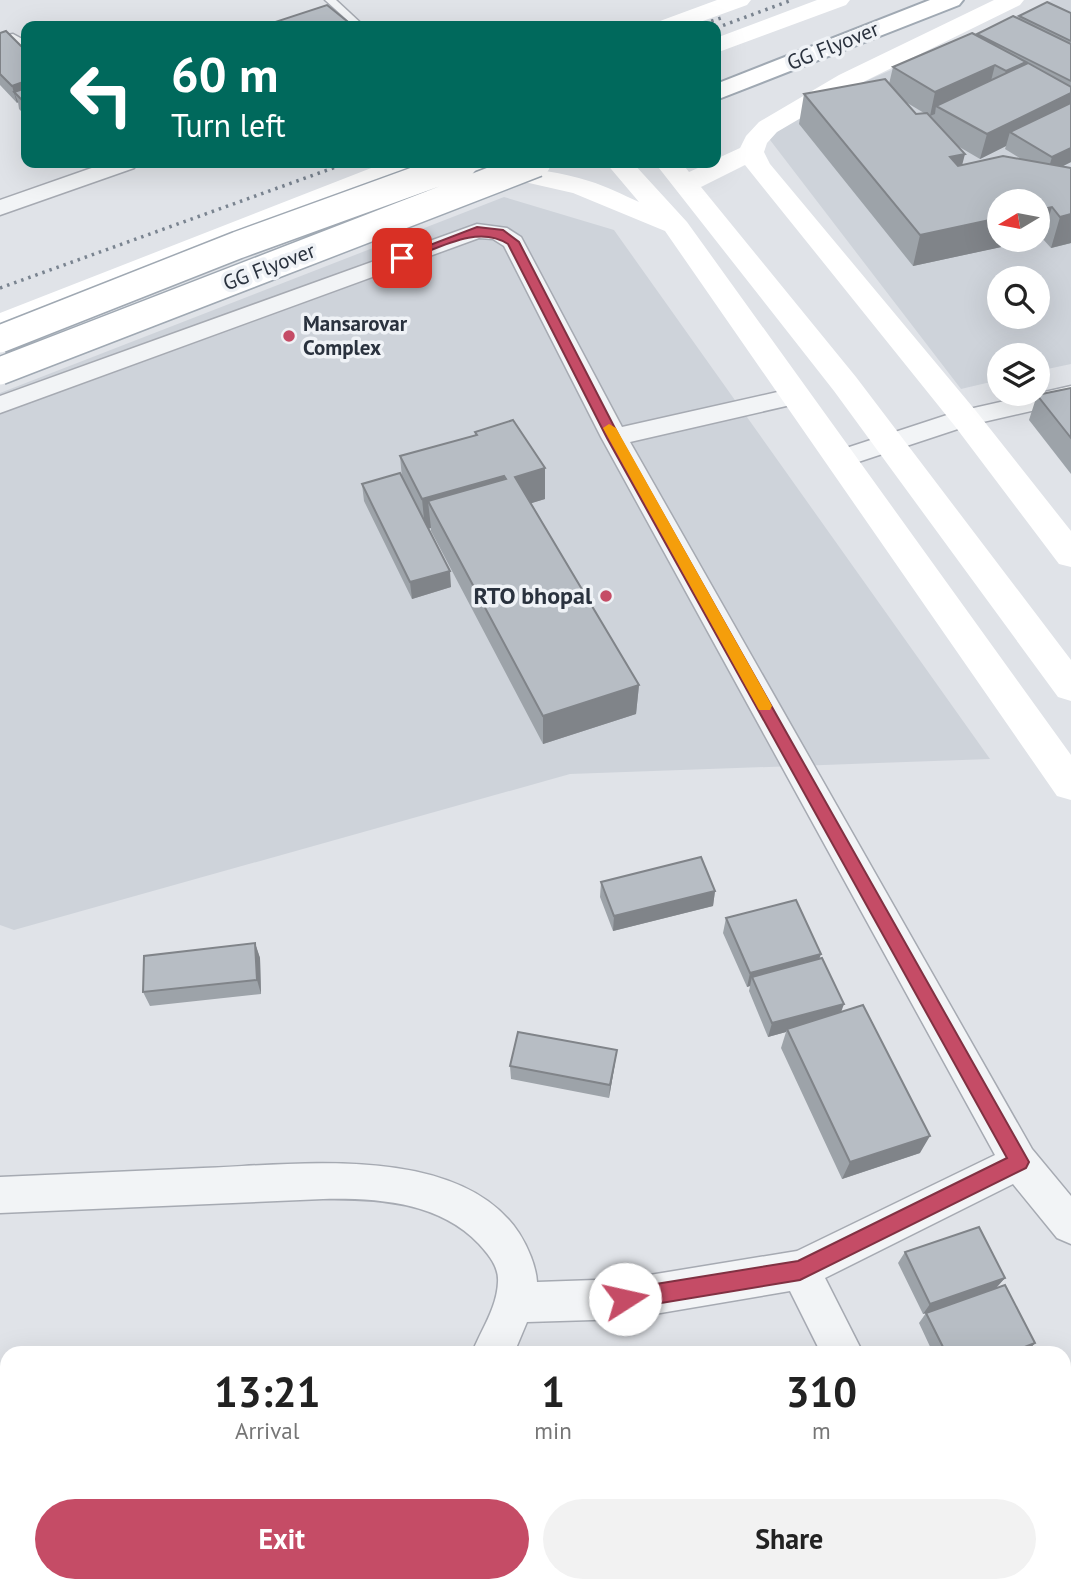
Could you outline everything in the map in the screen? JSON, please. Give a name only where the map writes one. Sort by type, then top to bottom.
[{"type":"main road","points":[[682,21],[739,0]]},
{"type":"main road","points":[[721,28],[799,0]]},
{"type":"main road","points":[[721,44],[838,0]]},
{"type":"main road","name":"GG Flyover","points":[[721,68],[900,0]]},
{"type":"main road","name":"GG Flyover","points":[[721,91],[951,0]]},
{"type":"main road","points":[[997,2],[848,80],[768,127],[755,141],[751,152],[758,166],[965,418],[1071,555]]},
{"type":"main road","points":[[721,159],[751,152]]},
{"type":"main road","points":[[0,295],[347,168]]},
{"type":"main road","points":[[0,323],[395,168]]},
{"type":"main road","points":[[450,168],[529,175],[582,187],[677,228]]},
{"type":"main road","name":"GG Flyover","points":[[0,339],[238,246],[450,168]]},
{"type":"main road","name":"GG Flyover","points":[[0,370],[524,168]]},
{"type":"main road","points":[[623,168],[677,228],[1071,785]]},
{"type":"main road","points":[[675,170],[889,443],[1071,687]]},
{"type":"street","points":[[0,42],[13,40],[21,47]]},
{"type":"street","points":[[0,208],[112,168]]},
{"type":"street","points":[[0,405],[477,231],[499,233],[513,242],[614,438],[1019,1162],[1071,1225]]},
{"type":"street","points":[[840,459],[965,418],[1071,394]]},
{"type":"street","points":[[614,438],[795,396]]},
{"type":"street","points":[[514,1303],[625,1299],[800,1270],[1019,1162]]},
{"type":"street","points":[[0,1195],[340,1181],[398,1186],[445,1198],[482,1221],[506,1244],[519,1275],[514,1303],[495,1346]]},
{"type":"street","points":[[800,1270],[839,1346]]},
{"type":"lane","points":[[330,0],[353,21]]},
{"type":"shaded area","points":[[1052,0],[1071,0],[1071,364],[1050,368],[1050,343],[987,343],[987,383],[961,389],[760,127]]},
{"type":"shaded area","points":[[504,197],[614,230],[990,759],[570,774],[14,930],[0,925],[0,393]]},
{"type":"building","points":[[1047,2],[1071,13],[1071,41],[1019,16]]},
{"type":"building","points":[[327,5],[347,21],[278,21]]},
{"type":"building","points":[[1013,16],[1071,44],[1071,81],[977,34]]},
{"type":"building","points":[[6,31],[21,46],[21,83],[12,86],[0,74],[0,33]]},
{"type":"building","points":[[972,33],[1026,62],[1006,71],[995,65],[935,92],[893,67]]},
{"type":"building","points":[[1028,63],[1071,87],[1071,93],[987,134],[936,106]]},
{"type":"building","points":[[885,79],[916,114],[927,113],[965,154],[950,157],[958,166],[1003,156],[1071,168],[1071,214],[1060,217],[1050,207],[1050,189],[987,189],[987,221],[920,235],[804,94]]},
{"type":"building","points":[[21,90],[21,99],[14,92]]},
{"type":"building","points":[[1071,103],[1071,148],[1052,157],[1010,132]]},
{"type":"building","points":[[1071,388],[1071,438],[1046,406],[1050,406],[1050,392]]},
{"type":"building","points":[[513,420],[545,468],[515,477],[639,685],[543,716],[428,501],[506,479],[504,476],[422,499],[400,456],[477,435],[475,432]]},
{"type":"building","points":[[400,473],[450,571],[410,582],[362,484]]},
{"type":"building","points":[[701,857],[715,891],[614,916],[601,882]]},
{"type":"building","points":[[796,900],[821,954],[750,973],[726,918]]},
{"type":"building","points":[[255,943],[257,980],[143,992],[144,956]]},
{"type":"building","points":[[822,958],[844,1004],[772,1023],[752,977]]},
{"type":"building","points":[[863,1005],[930,1136],[850,1162],[787,1029]]},
{"type":"building","points":[[518,1032],[617,1050],[610,1085],[510,1066]]},
{"type":"building","points":[[979,1227],[1005,1278],[930,1304],[905,1252]]},
{"type":"building","points":[[1005,1285],[1035,1343],[1027,1346],[942,1346],[926,1313]]},
{"type":"railway","points":[[721,26],[792,0]]},
{"type":"railway","points":[[712,21],[724,17]]},
{"type":"railway","points":[[0,288],[333,168]]},
{"type":"slow traffic","points":[[609,428],[764,706]]},
{"type":"place","name":"Mansarovar Complex","points":[[289,336]]},
{"type":"place","name":"RTO bhopal","points":[[606,596]]},
{"type":"route","points":[[402,258],[477,231],[499,233],[513,242],[614,438],[1019,1162],[800,1270],[625,1299]]}]
